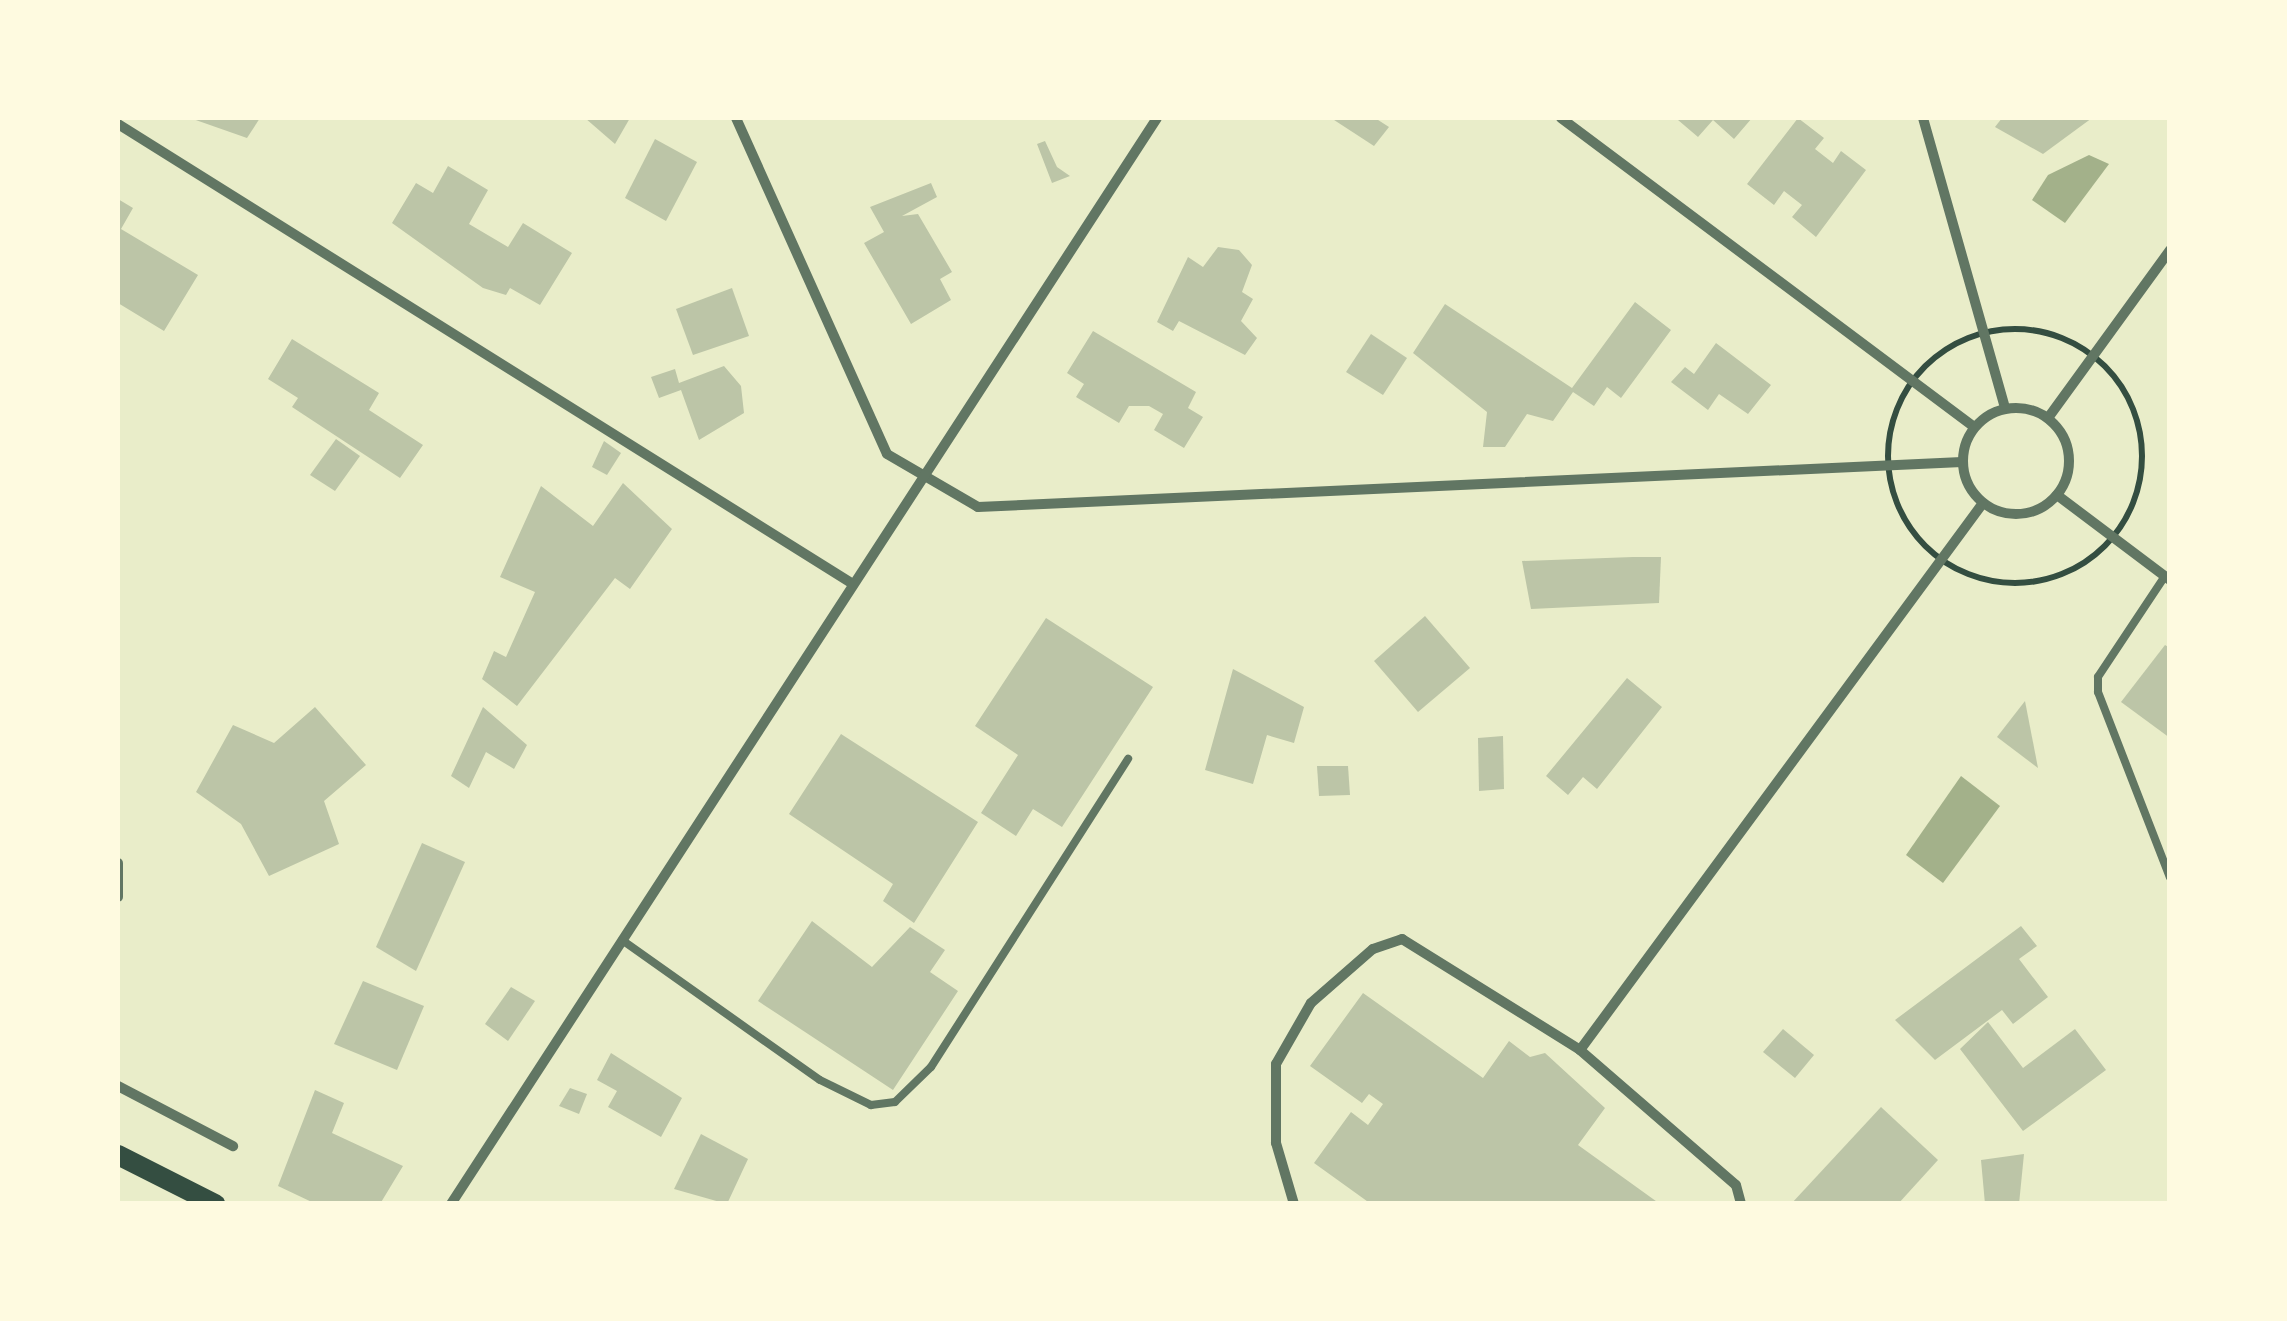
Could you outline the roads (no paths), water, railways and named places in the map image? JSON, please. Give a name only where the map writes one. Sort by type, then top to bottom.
[{"type":"main road","points":[[118,1155],[215,1204]]},
{"type":"street","points":[[736,118],[887,454],[922,478],[978,507],[1888,469],[1962,462]]},
{"type":"street","points":[[451,1204],[1157,118]]},
{"type":"street","points":[[1560,118],[1909,385],[1974,427]]},
{"type":"street","points":[[1923,118],[1980,334],[2005,408]]},
{"type":"street","points":[[118,124],[853,584]]},
{"type":"street","points":[[2048,418],[2170,250]]},
{"type":"street","points":[[2005,408],[2048,418],[2069,455],[2057,495],[2013,515],[1983,503],[1962,462],[1974,427],[2005,408]]},
{"type":"street","points":[[2057,495],[2167,578]]},
{"type":"street","points":[[1580,1050],[1949,557],[1983,503]]},
{"type":"street","points":[[118,863],[118,897]]},
{"type":"street","points":[[1294,1204],[1276,1143],[1276,1064],[1311,1003],[1373,949],[1402,940],[1580,1050],[1736,1186],[1741,1204]]},
{"type":"street","points":[[118,1086],[234,1146]]},
{"type":"lane","points":[[2167,578],[2098,677],[2098,692],[2170,878]]},
{"type":"lane","points":[[622,940],[820,1080],[872,1105],[895,1102],[930,1067],[1128,759]]}]
